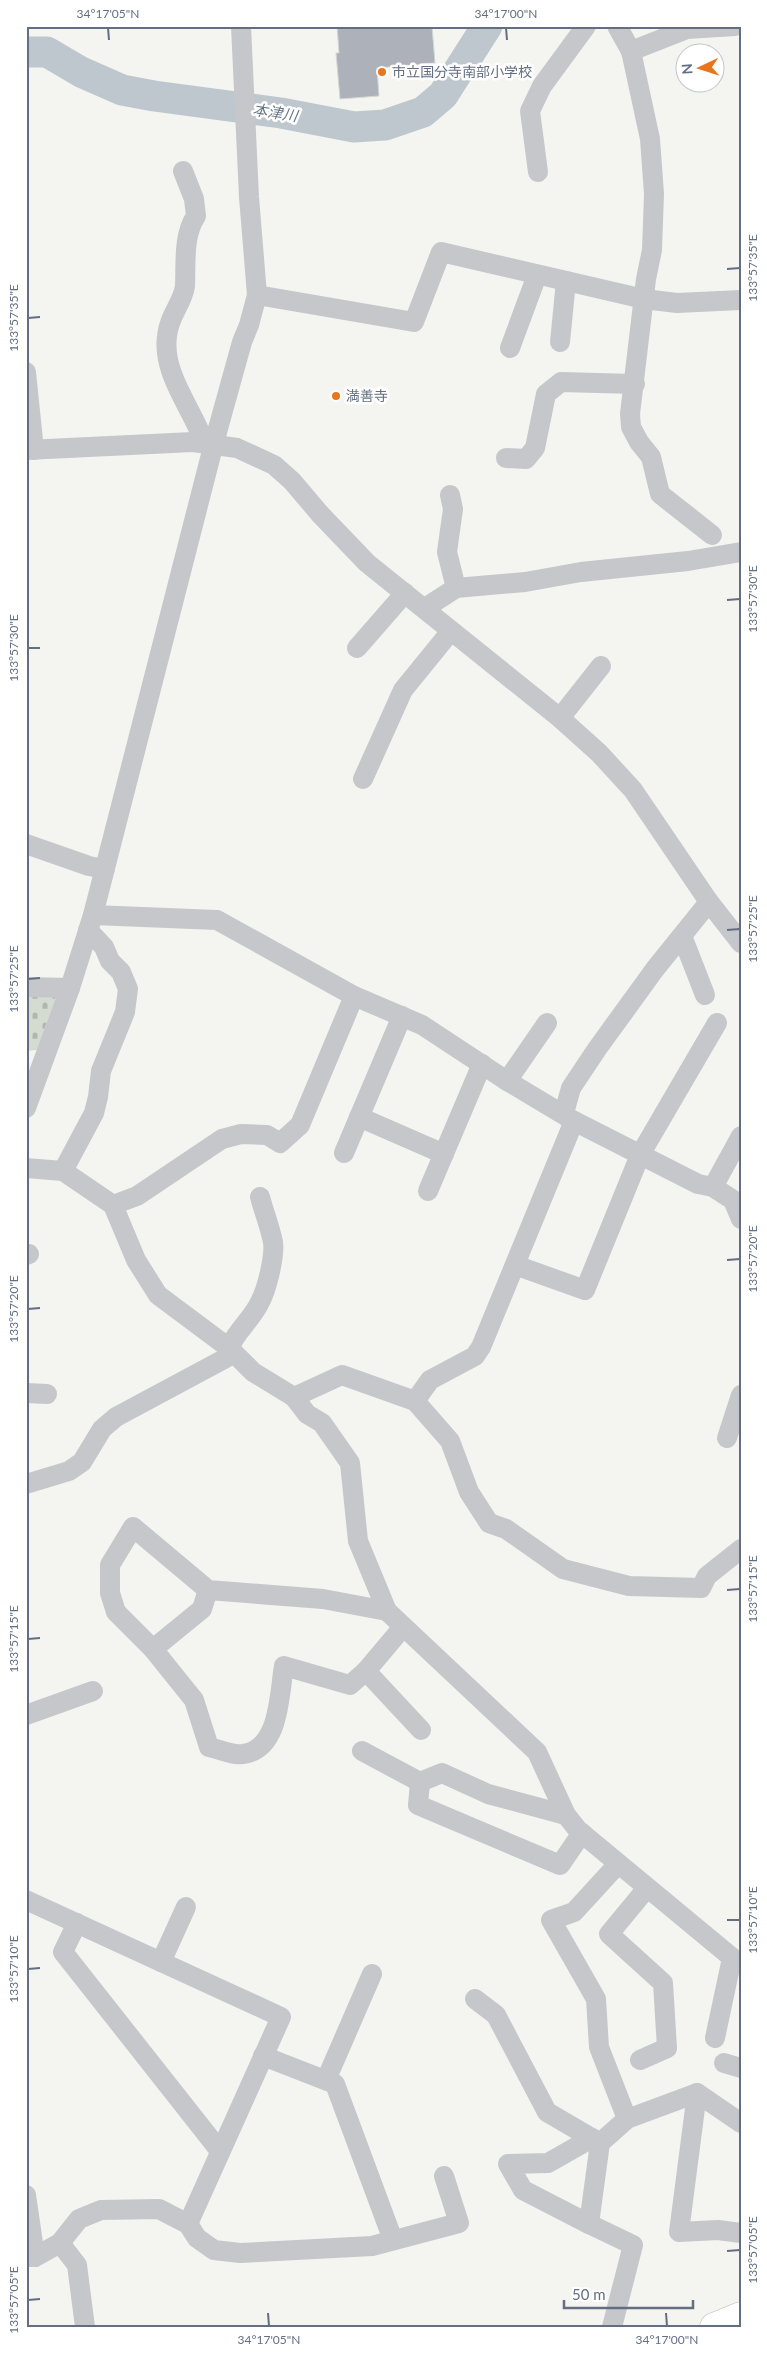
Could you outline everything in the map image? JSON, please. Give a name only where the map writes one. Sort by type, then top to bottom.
[{"type":"main road","points":[[714,2327],[741,2316]]},
{"type":"street","points":[[26,1108],[34,1065],[70,988],[90,923],[105,869],[209,443],[249,325],[257,295],[245,134],[241,26]]},
{"type":"street","points":[[538,172],[530,110],[542,86],[586,26]]},
{"type":"street","points":[[617,26],[631,51],[650,139],[654,194],[652,250],[630,414],[631,427],[639,442],[652,458],[660,494],[712,535]]},
{"type":"street","points":[[631,51],[687,29],[735,26]]},
{"type":"street","points":[[184,171],[194,199],[196,216],[188,227],[184,294],[169,321],[166,338],[167,358],[177,386],[209,443]]},
{"type":"street","points":[[257,295],[414,322],[441,252],[644,299],[677,303],[741,300]]},
{"type":"street","points":[[510,348],[537,275]]},
{"type":"street","points":[[560,342],[566,281]]},
{"type":"street","points":[[26,372],[30,450],[209,443],[237,448],[274,465],[292,481],[320,514],[367,563],[560,718],[599,753],[633,790],[709,902],[741,943]]},
{"type":"street","points":[[506,458],[526,459],[535,448],[546,394],[561,382],[635,384]]},
{"type":"street","points":[[450,495],[453,509],[447,552],[456,588]]},
{"type":"street","points":[[425,608],[456,588],[525,582],[581,572],[688,561],[741,552]]},
{"type":"street","points":[[357,648],[405,593]]},
{"type":"street","points":[[363,779],[403,690],[451,631]]},
{"type":"street","points":[[560,718],[601,666]]},
{"type":"street","points":[[26,844],[89,866],[105,869]]},
{"type":"street","points":[[415,1400],[430,1380],[475,1356],[481,1347],[515,1265],[569,1117],[571,1088],[655,969],[709,902]]},
{"type":"street","points":[[90,923],[217,920],[354,996],[422,1025],[507,1081],[569,1117],[698,1184],[713,1187],[734,1200],[741,1219]]},
{"type":"street","points":[[63,1171],[94,1113],[101,1071],[124,1012],[128,989],[121,972],[110,961],[90,923]]},
{"type":"street","points":[[682,936],[705,995]]},
{"type":"street","points":[[26,987],[70,988]]},
{"type":"street","points":[[113,1205],[137,1196],[222,1139],[241,1134],[267,1135],[280,1143],[300,1125],[354,996]]},
{"type":"street","points":[[344,1153],[402,1016]]},
{"type":"street","points":[[507,1081],[547,1023]]},
{"type":"street","points":[[515,1265],[585,1290],[640,1155],[716,1023]]},
{"type":"street","points":[[428,1191],[482,1064]]},
{"type":"street","points":[[359,1117],[444,1154]]},
{"type":"street","points":[[713,1187],[741,1136]]},
{"type":"street","points":[[26,1168],[63,1171],[113,1205],[136,1260],[158,1295],[228,1348],[252,1372],[294,1397],[307,1414],[322,1423],[350,1463],[358,1540],[387,1611],[537,1752],[566,1815],[582,1834],[736,1961],[715,2038]]},
{"type":"street","points":[[26,1484],[69,1471],[82,1462],[102,1429],[116,1417],[226,1358],[228,1348],[239,1329],[260,1302],[269,1272],[273,1243],[260,1197]]},
{"type":"street","points":[[294,1397],[342,1375],[415,1400],[450,1441],[470,1492],[489,1523],[506,1529],[530,1548],[563,1569],[629,1586],[701,1588],[707,1576],[741,1549]]},
{"type":"street","points":[[26,1393],[47,1394]]},
{"type":"street","points":[[727,1438],[741,1395]]},
{"type":"street","points":[[387,1611],[323,1599],[208,1590],[133,1527],[110,1565],[110,1593],[116,1612],[153,1648],[194,1700],[209,1747],[242,1755],[254,1751],[266,1742],[272,1732],[284,1666],[350,1685],[366,1671],[403,1628]]},
{"type":"street","points":[[153,1648],[202,1609],[208,1590]]},
{"type":"street","points":[[366,1671],[421,1730]]},
{"type":"street","points":[[26,1715],[93,1691]]},
{"type":"street","points":[[362,1751],[420,1782]]},
{"type":"street","points":[[420,1782],[442,1773],[488,1794],[566,1815]]},
{"type":"street","points":[[420,1782],[418,1806],[560,1864],[582,1834]]},
{"type":"street","points":[[618,1864],[574,1912],[551,1920],[596,1999],[599,2047],[627,2119]]},
{"type":"street","points":[[640,2060],[667,2048],[663,1983],[609,1934],[647,1888]]},
{"type":"street","points":[[26,1900],[281,2017],[188,2224]]},
{"type":"street","points":[[161,1962],[186,1907]]},
{"type":"street","points":[[76,1923],[63,1952],[220,2152]]},
{"type":"street","points":[[326,2080],[372,1974]]},
{"type":"street","points":[[475,1999],[496,2015],[548,2112],[596,2141]]},
{"type":"street","points":[[263,2056],[335,2084],[393,2240]]},
{"type":"street","points":[[612,2327],[633,2245],[523,2190],[508,2164],[548,2163],[596,2141],[627,2119],[697,2093]]},
{"type":"street","points":[[697,2093],[741,2123]]},
{"type":"street","points":[[697,2093],[679,2232],[718,2230],[741,2233]]},
{"type":"street","points":[[589,2224],[596,2141]]},
{"type":"street","points":[[26,2196],[31,2257],[60,2243],[79,2219],[101,2210],[159,2209],[188,2224],[197,2238],[214,2250],[240,2253],[372,2246],[459,2222],[444,2176]]},
{"type":"street","points":[[60,2243],[77,2265],[85,2327]]},
{"type":"green space","points":[[26,992],[57,994],[37,1050],[26,1051]]},
{"type":"building","points":[[337,26],[432,26],[435,63],[377,68],[379,96],[340,99],[336,53],[339,53]]},
{"type":"waterway","name":"本津川","points":[[26,52],[47,52],[81,72],[122,90],[281,113],[354,127],[385,125],[423,112],[443,95],[487,26]]},
{"type":"place","name":"市立国分寺南部小学校","points":[[382,72]]},
{"type":"place","name":"満善寺","points":[[336,396]]}]
